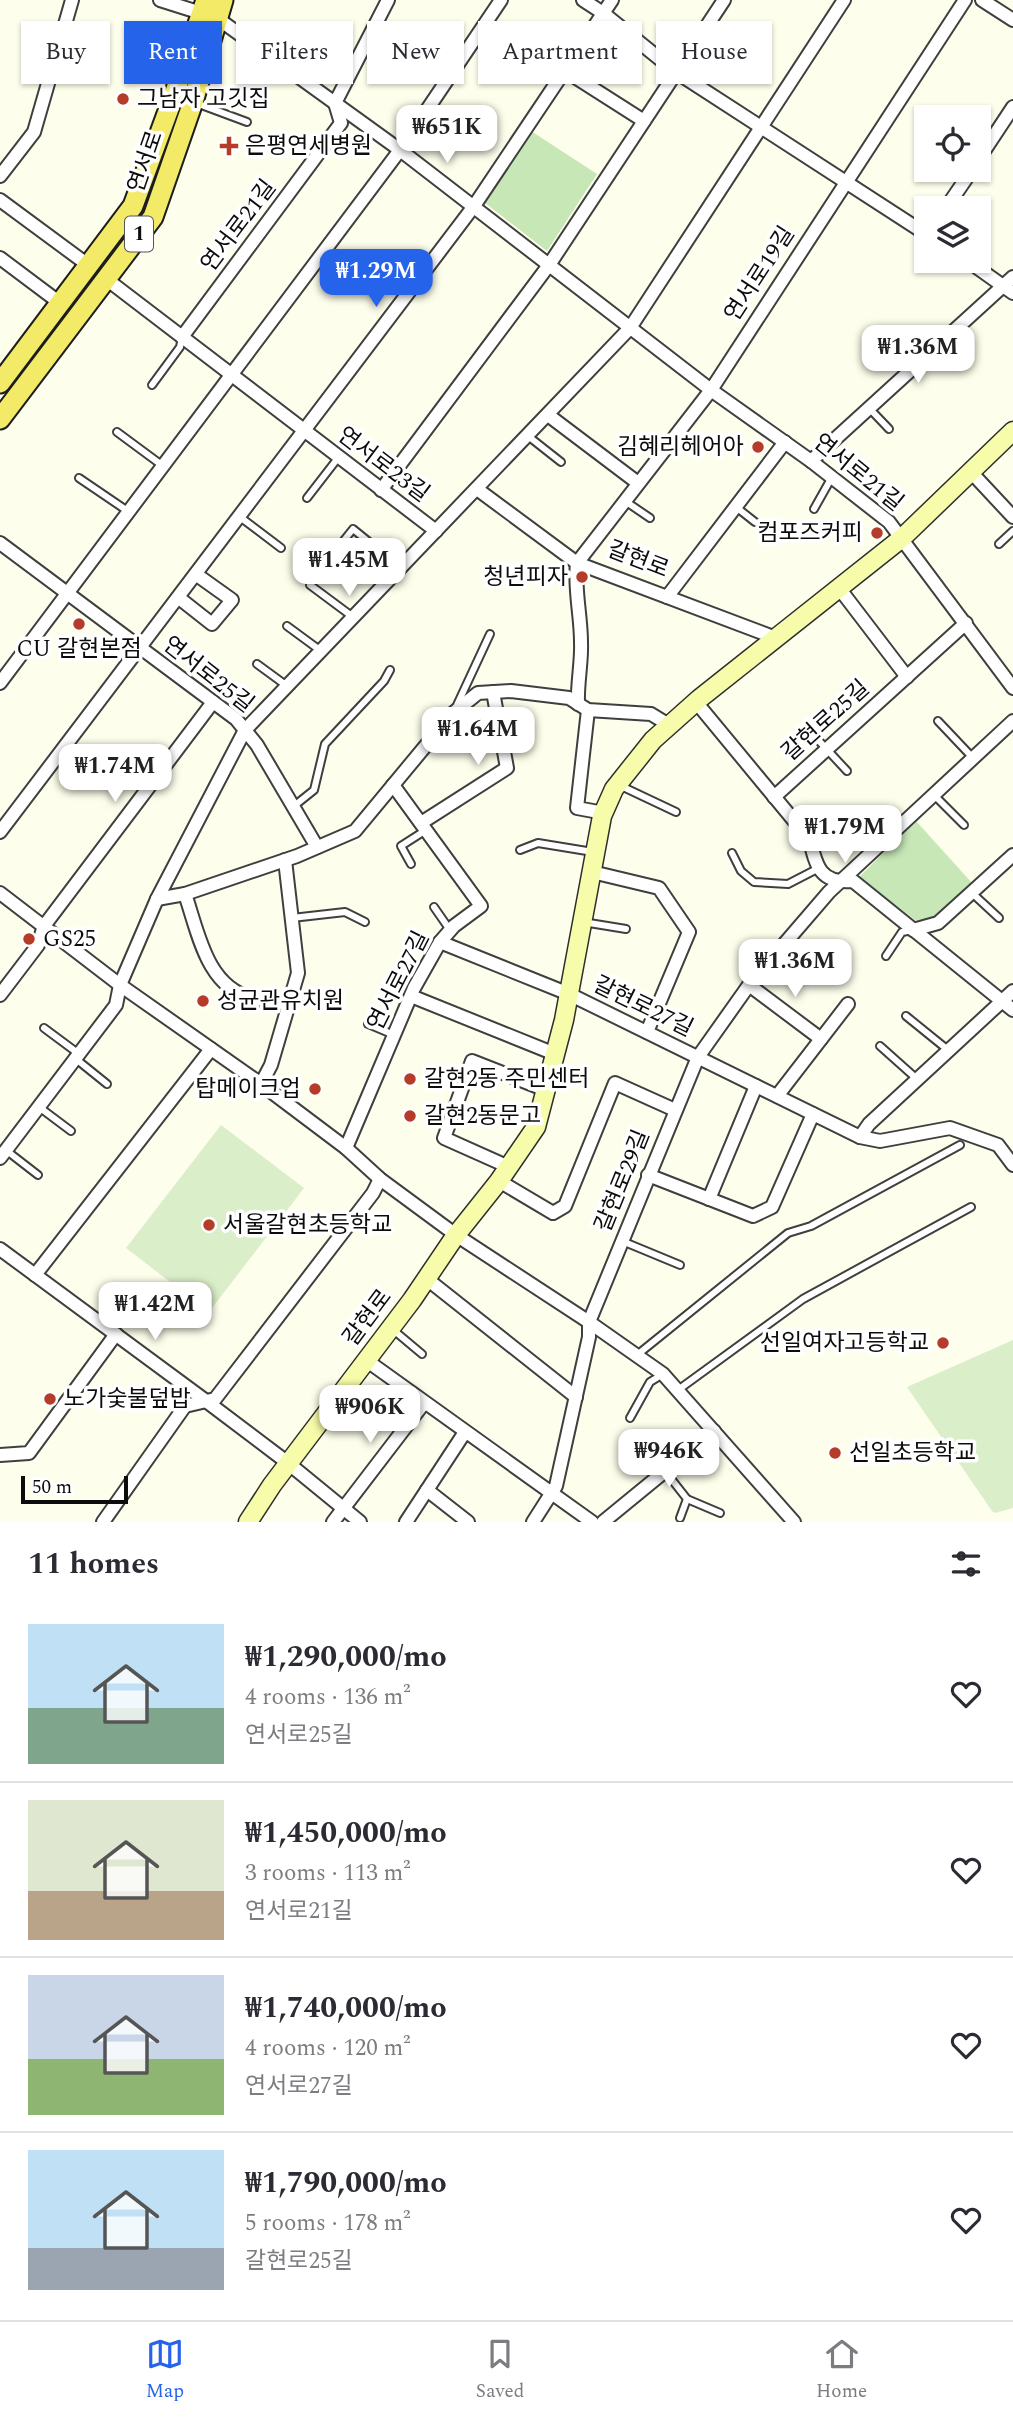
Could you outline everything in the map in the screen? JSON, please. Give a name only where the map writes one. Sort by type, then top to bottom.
[{"type":"main road","name":"연서로","points":[[0,419],[153,217],[193,102],[212,8]]},
{"type":"main road","name":"연서로","points":[[0,383],[133,206],[212,8]]},
{"type":"main road","name":"갈현로","points":[[248,1522],[288,1463],[504,1174],[536,1126],[569,993],[604,813],[618,784],[653,740],[669,725],[902,538],[1013,431]]},
{"type":"street","points":[[0,176],[34,132],[72,0]]},
{"type":"street","name":"연서로21길","points":[[160,0],[212,8],[474,206],[710,390],[811,461],[888,522],[1013,688]]},
{"type":"street","name":"연서로21길","points":[[182,337],[341,123],[335,103],[388,0]]},
{"type":"street","points":[[0,683],[400,150],[501,0]]},
{"type":"street","points":[[583,0],[656,56]]},
{"type":"street","points":[[598,21],[612,0]]},
{"type":"street","points":[[710,21],[724,0]]},
{"type":"street","points":[[3,1154],[116,1005],[120,985],[157,899],[245,730],[630,328],[844,0]]},
{"type":"street","name":"연서로19길","points":[[710,390],[965,0]]},
{"type":"street","points":[[982,0],[1013,20]]},
{"type":"street","points":[[304,432],[474,206],[555,84]]},
{"type":"street","points":[[586,84],[644,121]]},
{"type":"street","points":[[380,489],[549,265],[668,84]]},
{"type":"street","points":[[694,84],[914,226]]},
{"type":"street","points":[[991,140],[1013,107]]},
{"type":"street","points":[[0,200],[88,265]]},
{"type":"street","points":[[0,258],[60,303]]},
{"type":"street","points":[[985,273],[1008,289]]},
{"type":"street","points":[[811,461],[1008,289],[1013,277]]},
{"type":"street","name":"연서로23길","points":[[105,278],[436,531]]},
{"type":"street","points":[[477,489],[577,563],[710,390]]},
{"type":"street","points":[[548,415],[638,483]]},
{"type":"street","name":"연서로23길","points":[[221,542],[304,432]]},
{"type":"street","name":"연서로21길","points":[[667,597],[785,442]]},
{"type":"street","points":[[971,472],[1013,517]]},
{"type":"street","name":"연서로25길","points":[[0,832],[221,542]]},
{"type":"street","name":"연서로25길","points":[[0,543],[236,719],[257,745],[317,848]]},
{"type":"street","name":"갈현로","points":[[604,813],[577,808],[583,707],[577,687],[582,643],[575,577],[577,563],[776,638]]},
{"type":"street","points":[[179,598],[212,624],[232,600],[197,575]]},
{"type":"street","points":[[839,588],[907,677]]},
{"type":"street","name":"갈현로25길","points":[[774,797],[966,623]]},
{"type":"street","points":[[157,899],[185,894],[285,860],[355,831],[452,714],[478,693],[511,691],[569,698],[583,707],[651,714],[669,725]]},
{"type":"street","points":[[423,827],[508,768],[493,692]]},
{"type":"street","points":[[0,995],[38,945],[44,926],[213,702]]},
{"type":"street","name":"갈현로25길","points":[[696,702],[810,840],[819,868]]},
{"type":"street","points":[[821,1039],[750,985],[839,882],[1013,721]]},
{"type":"street","name":"연서로27길","points":[[346,1148],[411,996],[440,942],[450,930],[481,906],[393,785]]},
{"type":"street","points":[[914,930],[939,923],[1013,855]]},
{"type":"street","points":[[261,1084],[271,1065],[298,973],[285,860]]},
{"type":"street","points":[[819,868],[826,878],[839,882],[853,881],[1013,1010]]},
{"type":"street","points":[[592,872],[659,888],[689,932],[647,1032]]},
{"type":"street","points":[[0,893],[120,985],[261,1084],[346,1148],[380,1179],[456,1235],[663,1374],[791,1521]]},
{"type":"street","points":[[185,894],[208,961],[226,985],[249,998],[289,1003]]},
{"type":"street","points":[[440,942],[569,993]]},
{"type":"street","name":"갈현로27길","points":[[698,1057],[750,985]]},
{"type":"street","points":[[860,1137],[869,1124],[1013,991]]},
{"type":"street","name":"갈현로27길","points":[[569,993],[860,1137],[880,1141],[950,1128],[998,1145],[1013,1166]]},
{"type":"street","points":[[411,996],[555,1054]]},
{"type":"street","points":[[777,1096],[848,1004]]},
{"type":"street","points":[[35,1275],[211,1049]]},
{"type":"street","name":"갈현로29길","points":[[533,1522],[556,1486],[589,1337],[589,1322],[698,1057]]},
{"type":"street","points":[[546,1090],[472,1061],[444,1138],[504,1174],[553,1213],[565,1206],[615,1083],[675,1110]]},
{"type":"street","points":[[709,1199],[756,1086]]},
{"type":"street","points":[[648,1175],[752,1216],[772,1207],[813,1114]]},
{"type":"street","points":[[103,1522],[185,1406],[215,1399],[373,1193],[380,1179]]},
{"type":"street","points":[[0,1249],[288,1463],[360,1522]]},
{"type":"street","points":[[426,1279],[576,1397]]},
{"type":"street","points":[[0,1455],[29,1453],[116,1334]]},
{"type":"street","points":[[366,1360],[592,1522]]},
{"type":"street","points":[[333,1522],[424,1404]]},
{"type":"street","points":[[603,1522],[714,1431]]},
{"type":"street","points":[[406,1522],[465,1432]]},
{"type":"street","points":[[428,1490],[468,1522]]},
{"type":"lane","points":[[193,102],[247,122]]},
{"type":"lane","points":[[152,385],[180,347],[182,337]]},
{"type":"lane","points":[[869,408],[889,429]]},
{"type":"lane","points":[[117,432],[163,466]]},
{"type":"lane","points":[[528,436],[561,462]]},
{"type":"lane","points":[[307,498],[338,458]]},
{"type":"lane","points":[[814,509],[832,477]]},
{"type":"lane","points":[[79,478],[129,512]]},
{"type":"lane","points":[[625,501],[650,517]]},
{"type":"lane","points":[[736,507],[755,522]]},
{"type":"lane","points":[[240,517],[281,548]]},
{"type":"lane","points":[[341,544],[353,529],[401,568]]},
{"type":"lane","points":[[999,544],[1013,531]]},
{"type":"lane","points":[[310,585],[353,617]]},
{"type":"lane","points":[[287,626],[321,651]]},
{"type":"lane","points":[[452,714],[491,634]]},
{"type":"lane","points":[[257,664],[288,686]]},
{"type":"lane","points":[[294,806],[314,790],[325,744],[384,681],[390,670]]},
{"type":"lane","points":[[938,720],[973,758]]},
{"type":"lane","points":[[807,728],[847,771]]},
{"type":"lane","points":[[618,784],[676,812]]},
{"type":"lane","points":[[934,795],[964,825]]},
{"type":"lane","points":[[411,864],[401,846],[423,827]]},
{"type":"lane","points":[[520,850],[538,843],[596,852]]},
{"type":"lane","points":[[732,853],[741,871],[754,882],[788,884],[819,868]]},
{"type":"lane","points":[[972,893],[999,918]]},
{"type":"lane","points":[[434,907],[450,930]]},
{"type":"lane","points":[[292,918],[345,912],[365,922]]},
{"type":"lane","points":[[582,922],[626,929]]},
{"type":"lane","points":[[886,956],[902,932],[914,930]]},
{"type":"lane","points":[[906,1016],[948,1051]]},
{"type":"lane","points":[[368,1024],[394,1035]]},
{"type":"lane","points":[[44,1028],[107,1084]]},
{"type":"lane","points":[[880,1046],[917,1079]]},
{"type":"lane","points":[[39,1107],[71,1131]]},
{"type":"lane","points":[[636,1355],[788,1233],[811,1226],[960,1145]]},
{"type":"lane","points":[[3,1154],[38,1175]]},
{"type":"lane","points":[[678,1390],[803,1299],[971,1207]]},
{"type":"lane","points":[[622,1241],[680,1265]]},
{"type":"lane","points":[[391,1328],[422,1354]]},
{"type":"lane","points":[[631,1418],[650,1382],[663,1374]]},
{"type":"lane","points":[[665,1471],[687,1499],[720,1513]]},
{"type":"lane","points":[[680,1518],[687,1499]]},
{"type":"green space","points":[[531,131],[597,174],[547,251],[485,203]]},
{"type":"green space","points":[[916,821],[972,883],[935,919],[915,920],[859,877]]},
{"type":"green space","points":[[221,1125],[304,1188],[209,1312],[126,1248]]},
{"type":"green space","points":[[1013,1340],[1013,1508],[995,1513],[907,1387]]},
{"type":"place","name":"그남자 고깃집","points":[[123,99]]},
{"type":"place","name":"은평연세병원","points":[[229,146]]},
{"type":"place","name":"김혜리헤어아","points":[[758,447]]},
{"type":"place","name":"컴포즈커피","points":[[877,533]]},
{"type":"place","name":"청년피자","points":[[582,577]]},
{"type":"place","name":"CU 갈현본점","points":[[79,624]]},
{"type":"place","name":"GS25","points":[[29,939]]},
{"type":"place","name":"성균관유치원","points":[[203,1001]]},
{"type":"place","name":"갈현2동 주민센터","points":[[410,1079]]},
{"type":"place","name":"탑메이크업","points":[[315,1089]]},
{"type":"place","name":"갈현2동문고","points":[[410,1116]]},
{"type":"place","name":"서울갈현초등학교","points":[[209,1225]]},
{"type":"place","name":"선일여자고등학교","points":[[943,1343]]},
{"type":"place","name":"노가숯불덮밥","points":[[50,1399]]},
{"type":"place","name":"선일초등학교","points":[[835,1453]]}]
